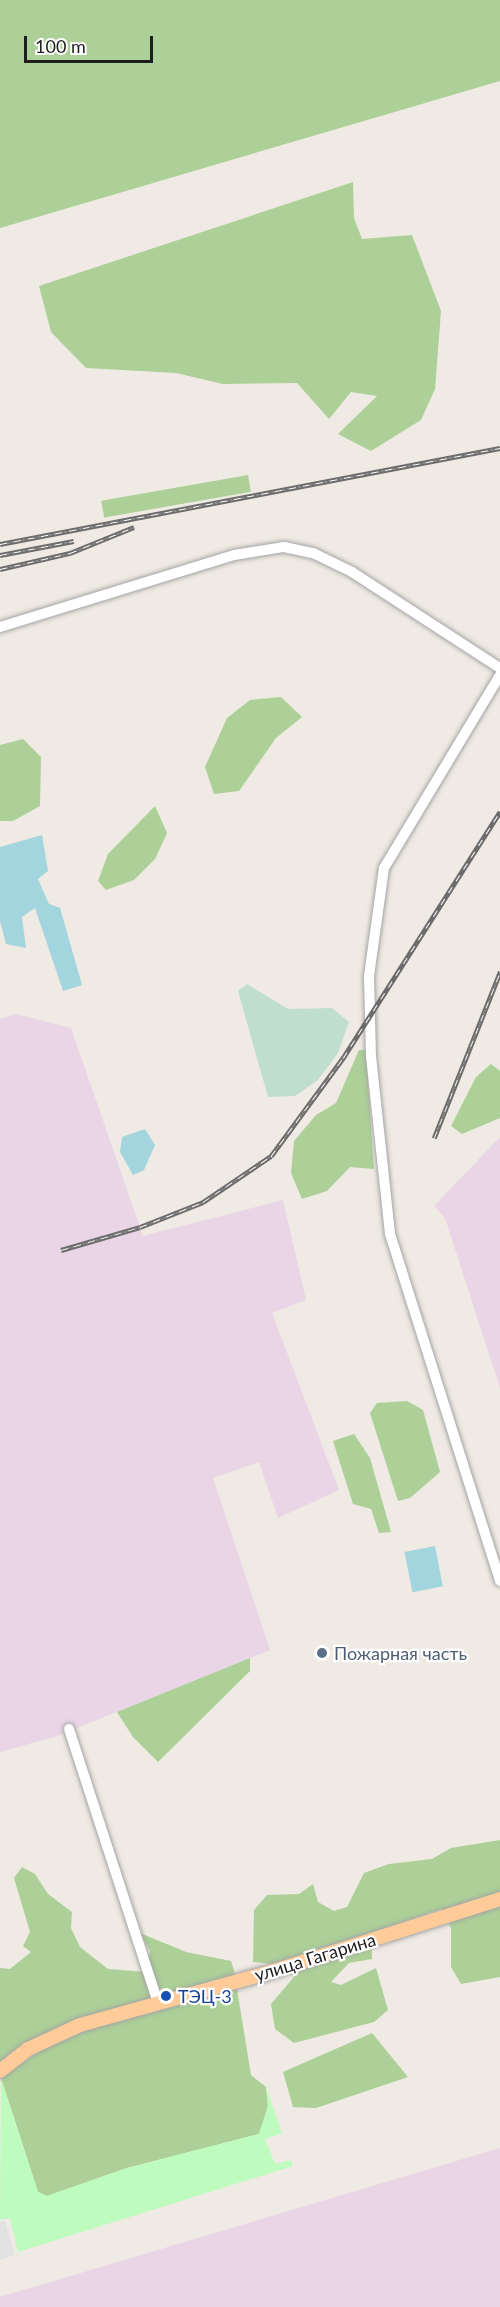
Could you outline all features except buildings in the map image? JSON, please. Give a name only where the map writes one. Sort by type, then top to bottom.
[{"type":"main road","name":"улица Гагарина","points":[[0,2071],[28,2049],[80,2025],[500,1899]]},
{"type":"street","points":[[0,627],[234,555],[284,547],[313,553],[352,572],[500,668]]},
{"type":"street","points":[[500,675],[384,868],[369,976],[371,1056],[390,1234],[500,1581]]},
{"type":"street","points":[[69,1729],[158,2003]]},
{"type":"shaded area","points":[[16,1014],[71,1028],[143,1236],[283,1200],[306,1300],[272,1313],[339,1490],[278,1518],[259,1462],[213,1478],[270,1650],[57,1736],[0,1752],[0,1019]]},
{"type":"shaded area","points":[[500,1137],[500,1388],[445,1218],[434,1206]]},
{"type":"shaded area","points":[[500,2148],[500,2307],[0,2307],[0,2297]]},
{"type":"shaded area","points":[[5,2221],[15,2255],[0,2260],[0,2222]]},
{"type":"green space","points":[[0,0],[500,0],[500,81],[0,228]]},
{"type":"green space","points":[[353,182],[354,218],[362,239],[412,235],[441,311],[435,389],[421,420],[371,451],[338,434],[377,396],[351,392],[329,419],[297,383],[223,384],[176,373],[86,368],[51,332],[39,286]]},
{"type":"green space","points":[[248,475],[251,492],[104,518],[101,501]]},
{"type":"green space","points":[[281,697],[302,717],[276,738],[239,791],[214,794],[205,767],[227,718],[250,700]]},
{"type":"green space","points":[[23,739],[41,757],[40,806],[13,821],[0,821],[0,745]]},
{"type":"green space","points":[[155,806],[167,833],[155,859],[134,880],[106,890],[98,881],[108,854]]},
{"type":"green space","points":[[247,984],[288,1009],[332,1008],[349,1022],[338,1053],[318,1080],[295,1096],[268,1097],[238,991]]},
{"type":"green space","points":[[359,1050],[366,1050],[374,1169],[350,1167],[327,1191],[302,1199],[291,1173],[294,1141],[316,1115],[336,1103]]},
{"type":"green space","points":[[491,1064],[500,1071],[500,1118],[462,1134],[451,1126],[476,1077]]},
{"type":"green space","points":[[407,1401],[423,1410],[440,1472],[410,1498],[398,1501],[370,1413],[377,1403]]},
{"type":"green space","points":[[354,1434],[370,1458],[391,1532],[379,1533],[371,1509],[353,1504],[333,1441]]},
{"type":"green space","points":[[250,1658],[250,1671],[158,1762],[133,1737],[117,1712]]},
{"type":"green space","points":[[500,1840],[500,1977],[461,1984],[451,1967],[451,1928],[441,1909],[371,1933],[372,1959],[349,1963],[331,1982],[341,1985],[376,1968],[388,2010],[374,2022],[294,2043],[275,2029],[271,2004],[294,1977],[273,1964],[253,1962],[254,1910],[267,1895],[299,1894],[313,1884],[318,1902],[334,1911],[347,1907],[364,1873],[389,1864],[432,1859],[451,1848]]},
{"type":"green space","points":[[22,1867],[35,1874],[48,1894],[72,1912],[71,1928],[80,1947],[108,1969],[145,1972],[150,1951],[140,1933],[186,1952],[231,1961],[236,1977],[75,2020],[0,2066],[0,1968],[10,1969],[31,1952],[23,1946],[30,1932],[14,1878]]},
{"type":"green space","points":[[237,1989],[251,2075],[266,2087],[268,2106],[259,2134],[127,2168],[47,2196],[38,2192],[1,2078],[41,2050],[89,2028]]},
{"type":"green space","points":[[372,2033],[408,2077],[316,2108],[293,2107],[283,2072]]},
{"type":"green space","points":[[1,2078],[38,2192],[47,2196],[127,2168],[259,2134],[268,2106],[266,2087],[282,2133],[265,2139],[275,2164],[291,2160],[293,2166],[18,2252],[10,2218],[0,2220]]},
{"type":"water","points":[[42,835],[48,871],[38,879],[49,904],[60,908],[82,985],[63,991],[35,908],[22,917],[26,948],[6,944],[0,921],[0,847]]},
{"type":"water","points":[[145,1129],[155,1145],[144,1170],[133,1175],[120,1152],[122,1137]]},
{"type":"water","points":[[435,1546],[443,1586],[412,1592],[405,1552]]},
{"type":"railway","points":[[0,544],[500,448]]},
{"type":"railway","points":[[0,569],[70,553],[134,527]]},
{"type":"railway","points":[[0,555],[74,541]]},
{"type":"railway","points":[[61,1250],[140,1227],[203,1202],[271,1156],[343,1058],[500,812]]},
{"type":"railway","points":[[434,1138],[500,972]]},
{"type":"place","name":"Пожарная часть","points":[[322,1653]]},
{"type":"place","name":"ТЭЦ-3","points":[[166,1996]]}]
